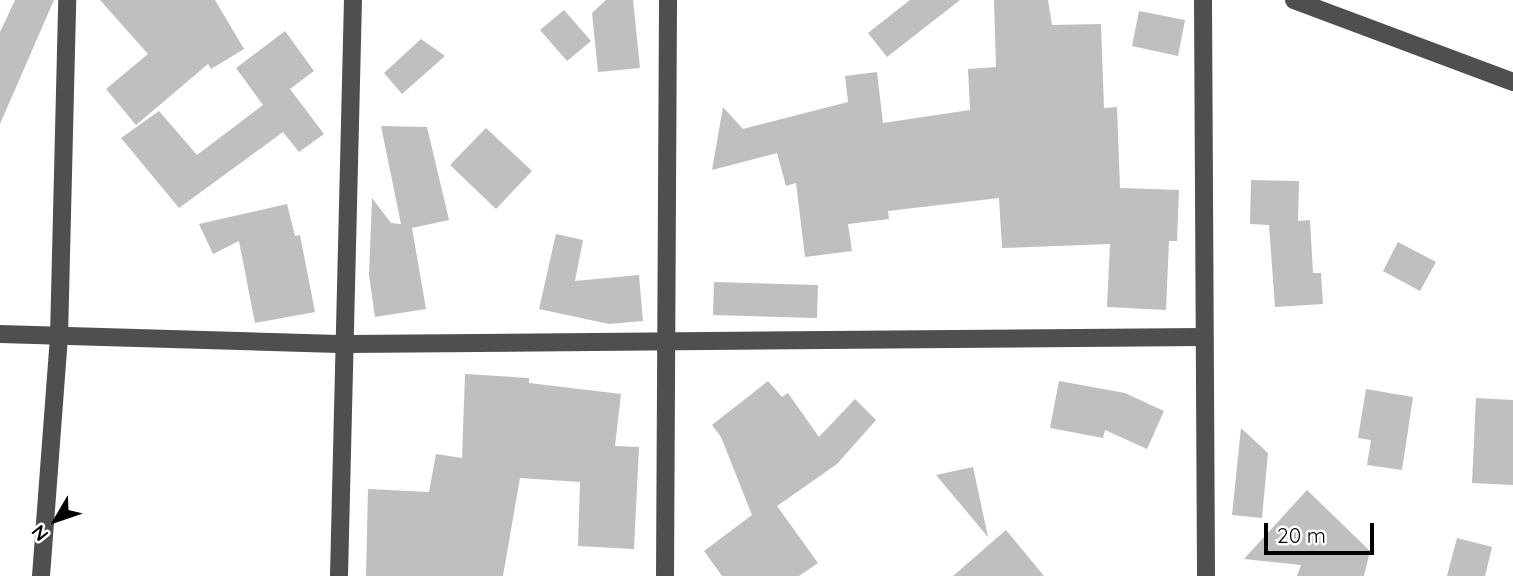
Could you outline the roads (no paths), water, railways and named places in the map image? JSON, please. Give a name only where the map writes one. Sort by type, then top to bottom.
[{"type":"street","points":[[41,576],[58,337],[67,0]]},
{"type":"street","points":[[340,576],[353,0]]},
{"type":"street","points":[[665,576],[668,0]]},
{"type":"street","points":[[1203,0],[1206,576]]},
{"type":"street","points":[[1294,0],[1511,76]]},
{"type":"street","points":[[0,334],[347,344],[1203,337]]}]
